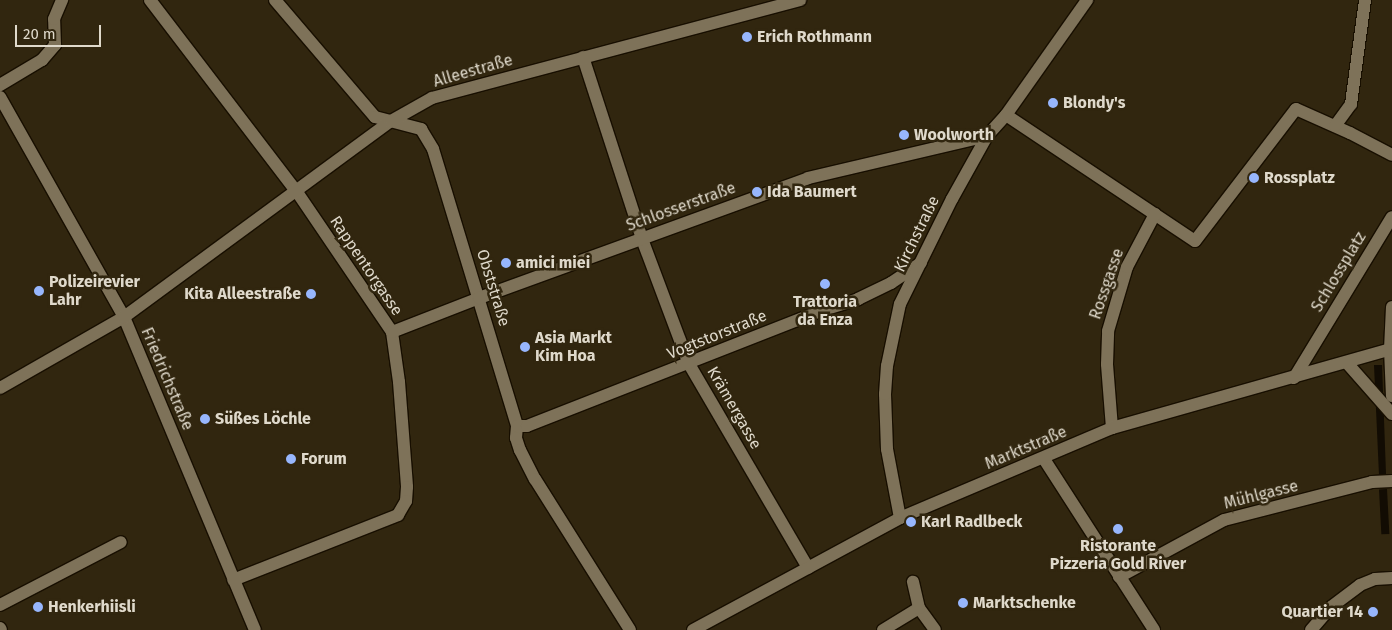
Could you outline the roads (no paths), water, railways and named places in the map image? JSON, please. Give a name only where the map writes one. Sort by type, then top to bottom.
[{"type":"street","points":[[0,84],[42,60],[55,45],[54,19],[62,0]]},
{"type":"street","name":"Rappentorgasse","points":[[150,0],[297,192],[392,332],[399,382],[407,487],[406,501],[398,515],[233,580]]},
{"type":"street","name":"Obststraße","points":[[275,0],[375,117],[421,129],[433,149],[517,426],[516,438],[520,450],[535,479],[630,630]]},
{"type":"street","name":"Alleestraße","points":[[0,388],[124,317],[392,121],[432,98],[582,57],[702,28],[800,0]]},
{"type":"street","name":"Kirchstraße","points":[[900,518],[888,449],[884,394],[887,366],[900,304],[923,261],[952,199],[988,136],[1006,115],[1087,0]]},
{"type":"street","points":[[1335,126],[1352,104],[1365,0]]},
{"type":"street","name":"Krämergasse","points":[[582,57],[642,238],[688,364],[808,568]]},
{"type":"street","name":"Friedrichstraße","points":[[0,97],[124,317],[255,630]]},
{"type":"street","points":[[1006,115],[1195,241],[1296,109],[1335,126],[1392,155]]},
{"type":"street","name":"Schlosserstraße","points":[[392,332],[479,298],[808,178],[988,136]]},
{"type":"street","name":"Rossgasse","points":[[1112,428],[1107,364],[1108,331],[1127,267],[1155,214]]},
{"type":"street","name":"Schlossplatz","points":[[1294,378],[1312,342],[1392,217]]},
{"type":"street","name":"Vogtstorstraße","points":[[517,426],[527,426],[823,310],[858,299],[891,283],[923,261]]},
{"type":"street","points":[[1392,307],[1392,396]]},
{"type":"street","name":"Marktstraße","points":[[694,630],[900,518],[1044,459],[1112,428],[1391,349]]},
{"type":"street","points":[[1347,363],[1392,414]]},
{"type":"street","points":[[1044,459],[1154,630]]},
{"type":"street","name":"Mühlgasse","points":[[1120,577],[1224,520],[1372,482],[1392,482]]},
{"type":"street","points":[[0,604],[121,542]]},
{"type":"street","points":[[1311,630],[1331,607],[1360,585],[1375,579],[1392,578]]},
{"type":"street","points":[[913,582],[919,608],[935,630]]},
{"type":"street","points":[[883,630],[919,608]]},
{"type":"place","name":"Erich Rothmann","points":[[747,37]]},
{"type":"place","name":"Blondy's","points":[[1053,103]]},
{"type":"place","name":"Woolworth","points":[[904,135]]},
{"type":"place","name":"Rossplatz","points":[[1254,178]]},
{"type":"place","name":"Ida Baumert","points":[[757,192]]},
{"type":"place","name":"amici miei","points":[[506,263]]},
{"type":"place","name":"Trattoria da Enza","points":[[825,284]]},
{"type":"place","name":"Polizeirevier Lahr","points":[[39,291]]},
{"type":"place","name":"Kita Alleestraße","points":[[311,294]]},
{"type":"place","name":"Asia Markt Kim Hoa","points":[[525,347]]},
{"type":"place","name":"Süßes Löchle","points":[[205,419]]},
{"type":"place","name":"Forum","points":[[291,459]]},
{"type":"place","name":"Karl Radlbeck","points":[[911,522]]},
{"type":"place","name":"Ristorante Pizzeria Gold River","points":[[1118,529]]},
{"type":"place","name":"Marktschenke","points":[[963,603]]},
{"type":"place","name":"Henkerhiisli","points":[[38,607]]},
{"type":"place","name":"Quartier 14","points":[[1373,612]]}]
